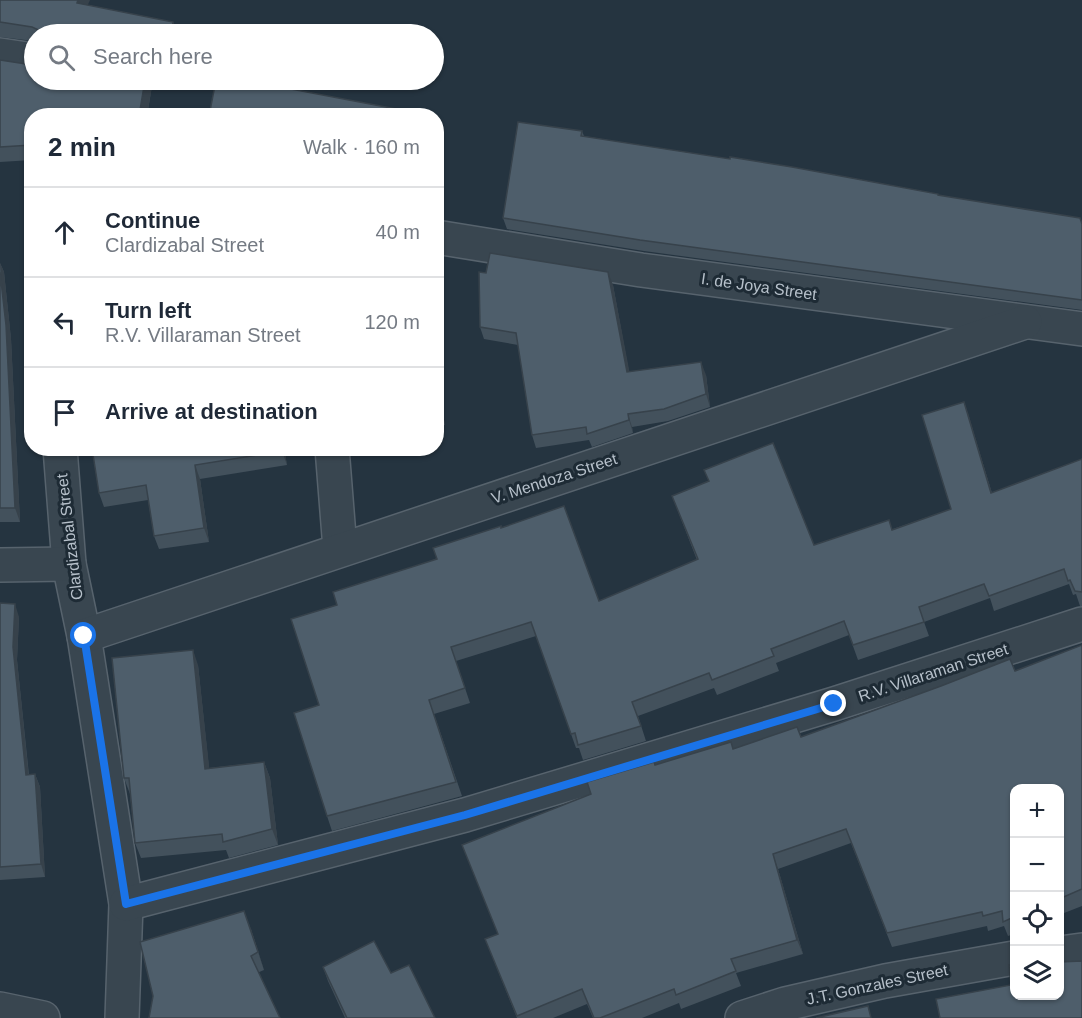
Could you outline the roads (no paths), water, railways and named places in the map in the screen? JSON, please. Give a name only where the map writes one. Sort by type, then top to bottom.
[{"type":"street","points":[[0,55],[24,59]]},
{"type":"street","name":"I. de Joya Street","points":[[444,238],[641,270],[1082,329]]},
{"type":"street","name":"V. Mendoza Street","points":[[84,636],[1025,322]]},
{"type":"street","name":"Clardizabal Street","points":[[61,456],[69,564],[84,636],[126,904],[123,1018]]},
{"type":"street","points":[[333,456],[340,549]]},
{"type":"street","points":[[0,565],[69,564]]},
{"type":"street","name":"R.V. Villaraman Street","points":[[126,904],[465,815],[834,704],[1082,624]]},
{"type":"street","points":[[1064,952],[1082,950]]},
{"type":"street","name":"J.T. Gonzales Street","points":[[742,1018],[785,1004],[885,981],[1010,959]]},
{"type":"street","points":[[0,1009],[43,1018]]}]
